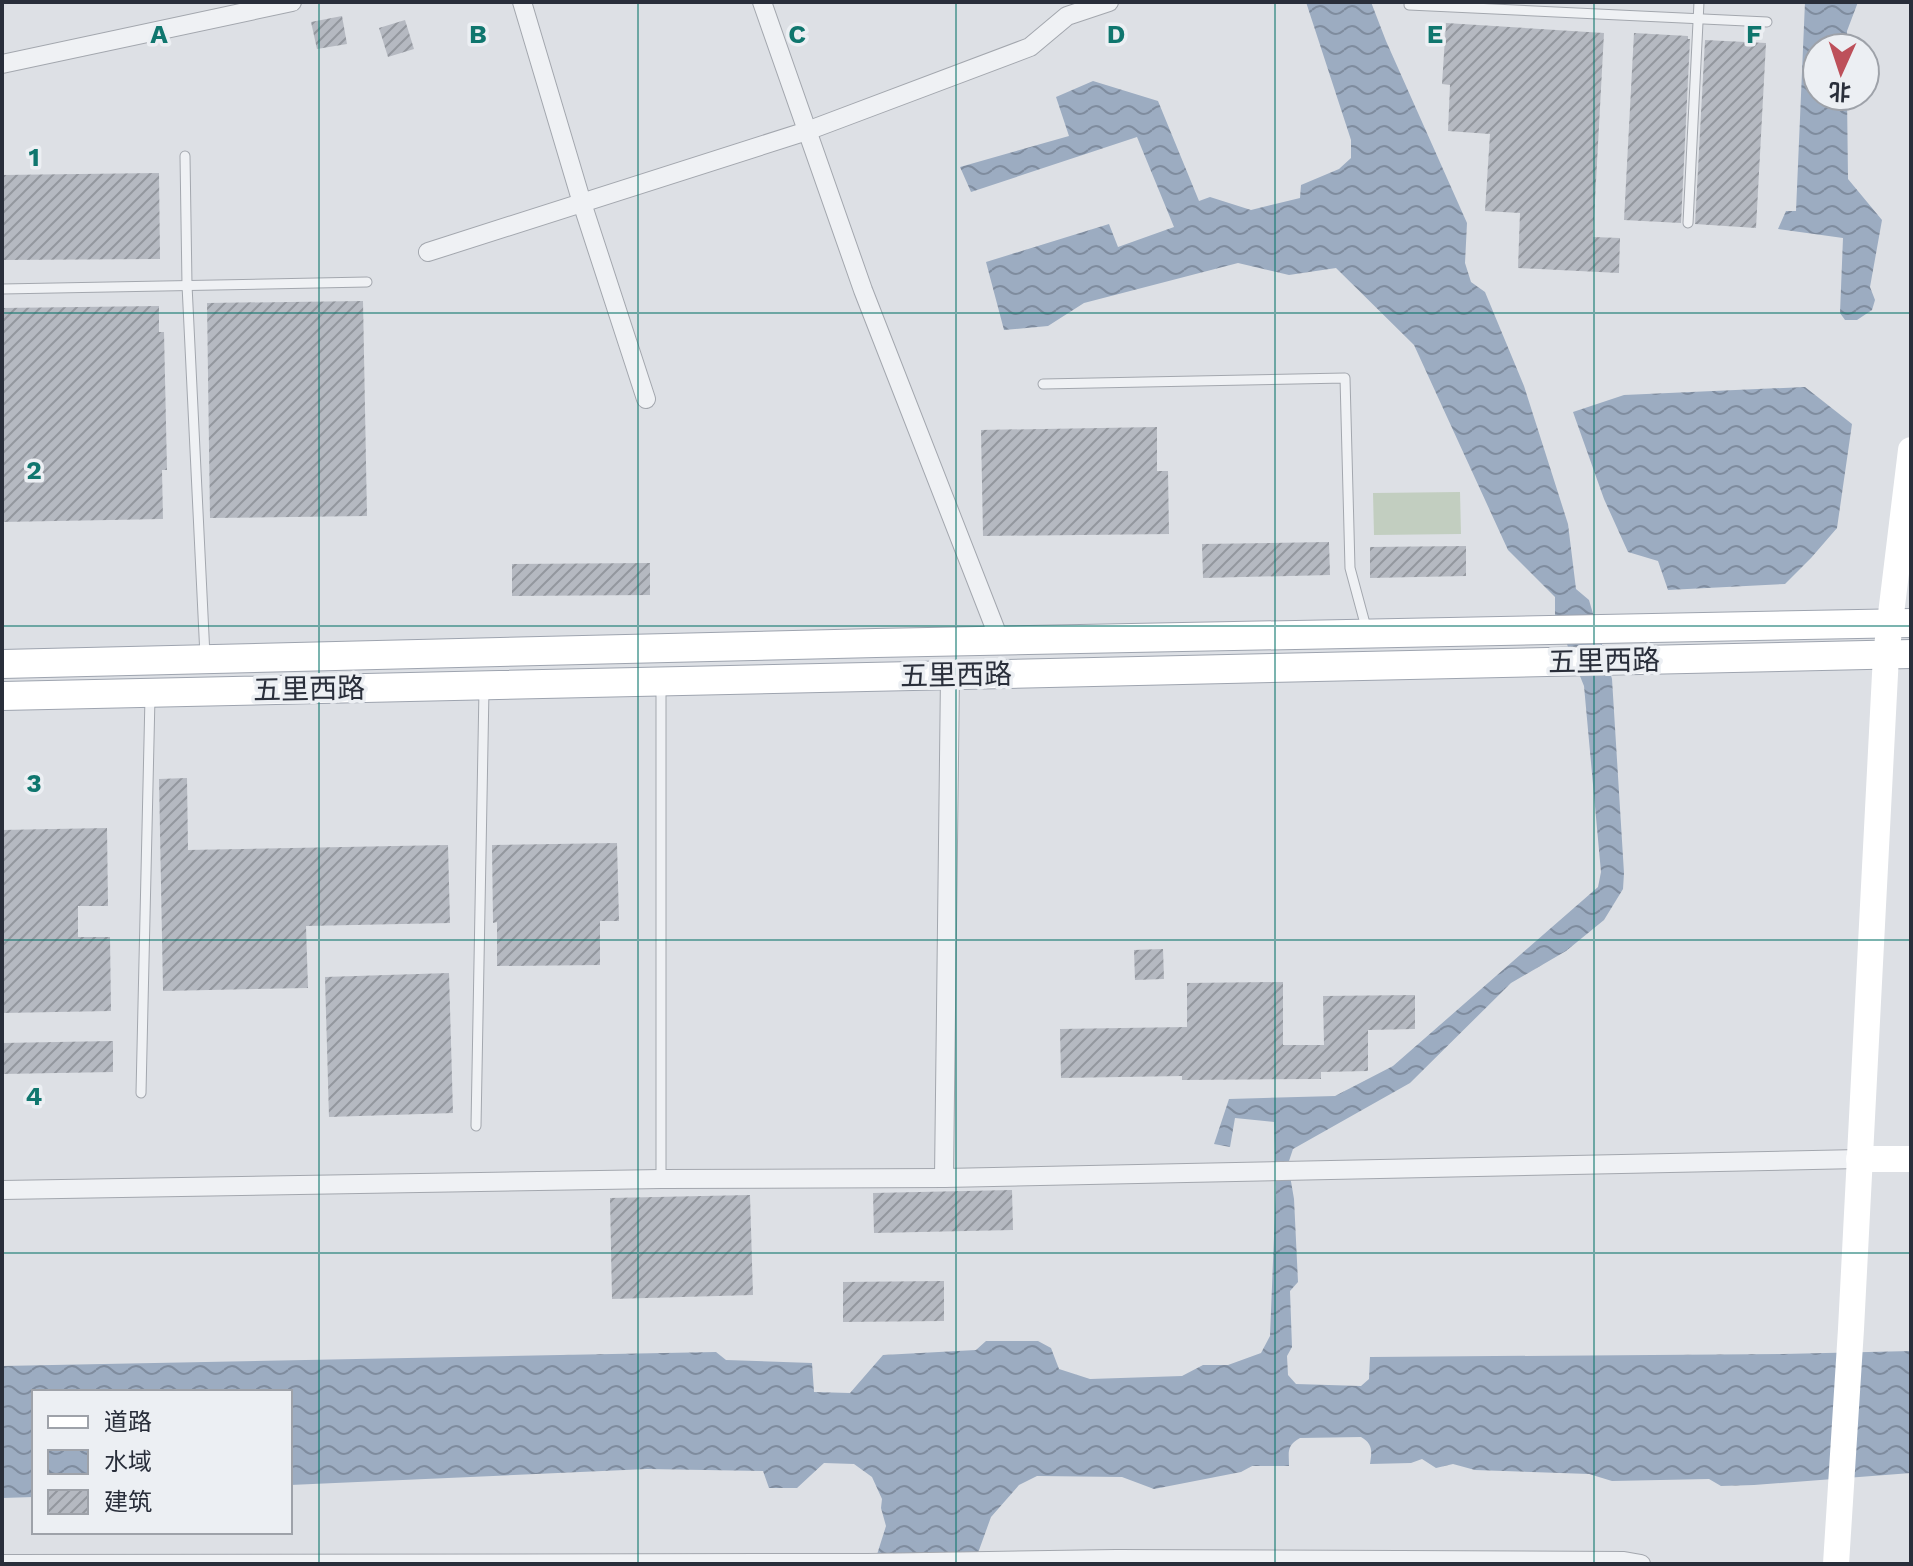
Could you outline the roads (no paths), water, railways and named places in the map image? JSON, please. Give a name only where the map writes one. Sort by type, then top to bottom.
[{"type":"main road","points":[[1836,1564],[1859,1159],[1899,655],[1911,450]]},
{"type":"main road","name":"五里西路","points":[[2,664],[1900,623]]},
{"type":"main road","name":"五里西路","points":[[2,696],[1899,655]]},
{"type":"main road","points":[[1859,1159],[1911,1159]]},
{"type":"street","points":[[2,64],[292,2]]},
{"type":"street","points":[[522,2],[582,203],[646,399]]},
{"type":"street","points":[[762,2],[863,290],[1000,641]]},
{"type":"street","points":[[428,252],[807,131],[1030,47],[1067,16],[1109,2]]},
{"type":"street","points":[[944,1178],[950,675]]},
{"type":"street","points":[[2,1190],[661,1179],[944,1178],[1859,1159]]},
{"type":"street","points":[[4,1564],[1624,1561],[1641,1564]]},
{"type":"lane","points":[[1688,223],[1699,2]]},
{"type":"lane","points":[[1409,5],[1767,22]]},
{"type":"lane","points":[[185,156],[187,285],[206,660]]},
{"type":"lane","points":[[2,289],[367,282]]},
{"type":"lane","points":[[1043,384],[1345,378],[1350,568],[1368,634]]},
{"type":"lane","points":[[661,681],[661,1179]]},
{"type":"lane","points":[[476,1126],[484,685]]},
{"type":"lane","points":[[141,1093],[150,693]]},
{"type":"water","points":[[1306,2],[1371,2],[1467,223],[1465,263],[1471,282],[1485,292],[1524,386],[1568,524],[1576,589],[1589,600],[1612,679],[1624,873],[1623,889],[1604,920],[1566,951],[1511,983],[1410,1083],[1293,1149],[1288,1164],[1294,1199],[1298,1282],[1290,1291],[1292,1347],[1287,1356],[1288,1375],[1296,1384],[1361,1386],[1369,1379],[1370,1357],[1911,1351],[1911,1473],[1721,1486],[1709,1479],[1612,1481],[1589,1474],[1475,1470],[1453,1464],[1436,1468],[1422,1459],[1411,1463],[1370,1464],[1371,1448],[1361,1437],[1300,1438],[1290,1447],[1289,1466],[1252,1466],[1241,1472],[1154,1489],[1122,1477],[1037,1476],[1019,1485],[991,1517],[974,1564],[874,1564],[886,1526],[882,1499],[872,1477],[854,1464],[824,1463],[797,1488],[769,1488],[763,1471],[647,1469],[292,1485],[292,1390],[32,1390],[32,1497],[2,1498],[2,1366],[716,1352],[726,1360],[812,1363],[814,1392],[850,1393],[883,1355],[976,1350],[986,1341],[1038,1341],[1051,1348],[1059,1369],[1090,1379],[1182,1376],[1203,1365],[1228,1365],[1261,1353],[1270,1336],[1276,1187],[1274,1122],[1235,1118],[1230,1147],[1214,1144],[1229,1099],[1335,1096],[1393,1066],[1598,887],[1601,872],[1584,686],[1555,615],[1555,597],[1508,550],[1414,345],[1336,268],[1289,275],[1238,263],[1084,303],[1048,326],[1004,330],[986,262],[1109,224],[1118,247],[1174,227],[1137,137],[971,192],[960,167],[1069,136],[1056,97],[1093,81],[1158,101],[1199,201],[1210,197],[1251,210],[1300,198],[1301,185],[1339,169],[1351,158],[1351,140]]},
{"type":"water","points":[[1805,2],[1858,2],[1847,32],[1804,32]]},
{"type":"water","points":[[1801,95],[1801,112],[1847,112],[1848,179],[1882,220],[1870,287],[1875,300],[1872,310],[1857,320],[1845,320],[1840,313],[1843,238],[1778,229],[1786,211],[1796,211]]},
{"type":"water","points":[[1805,387],[1852,424],[1837,528],[1785,584],[1668,590],[1658,561],[1628,552],[1604,499],[1573,412],[1624,395]]}]
